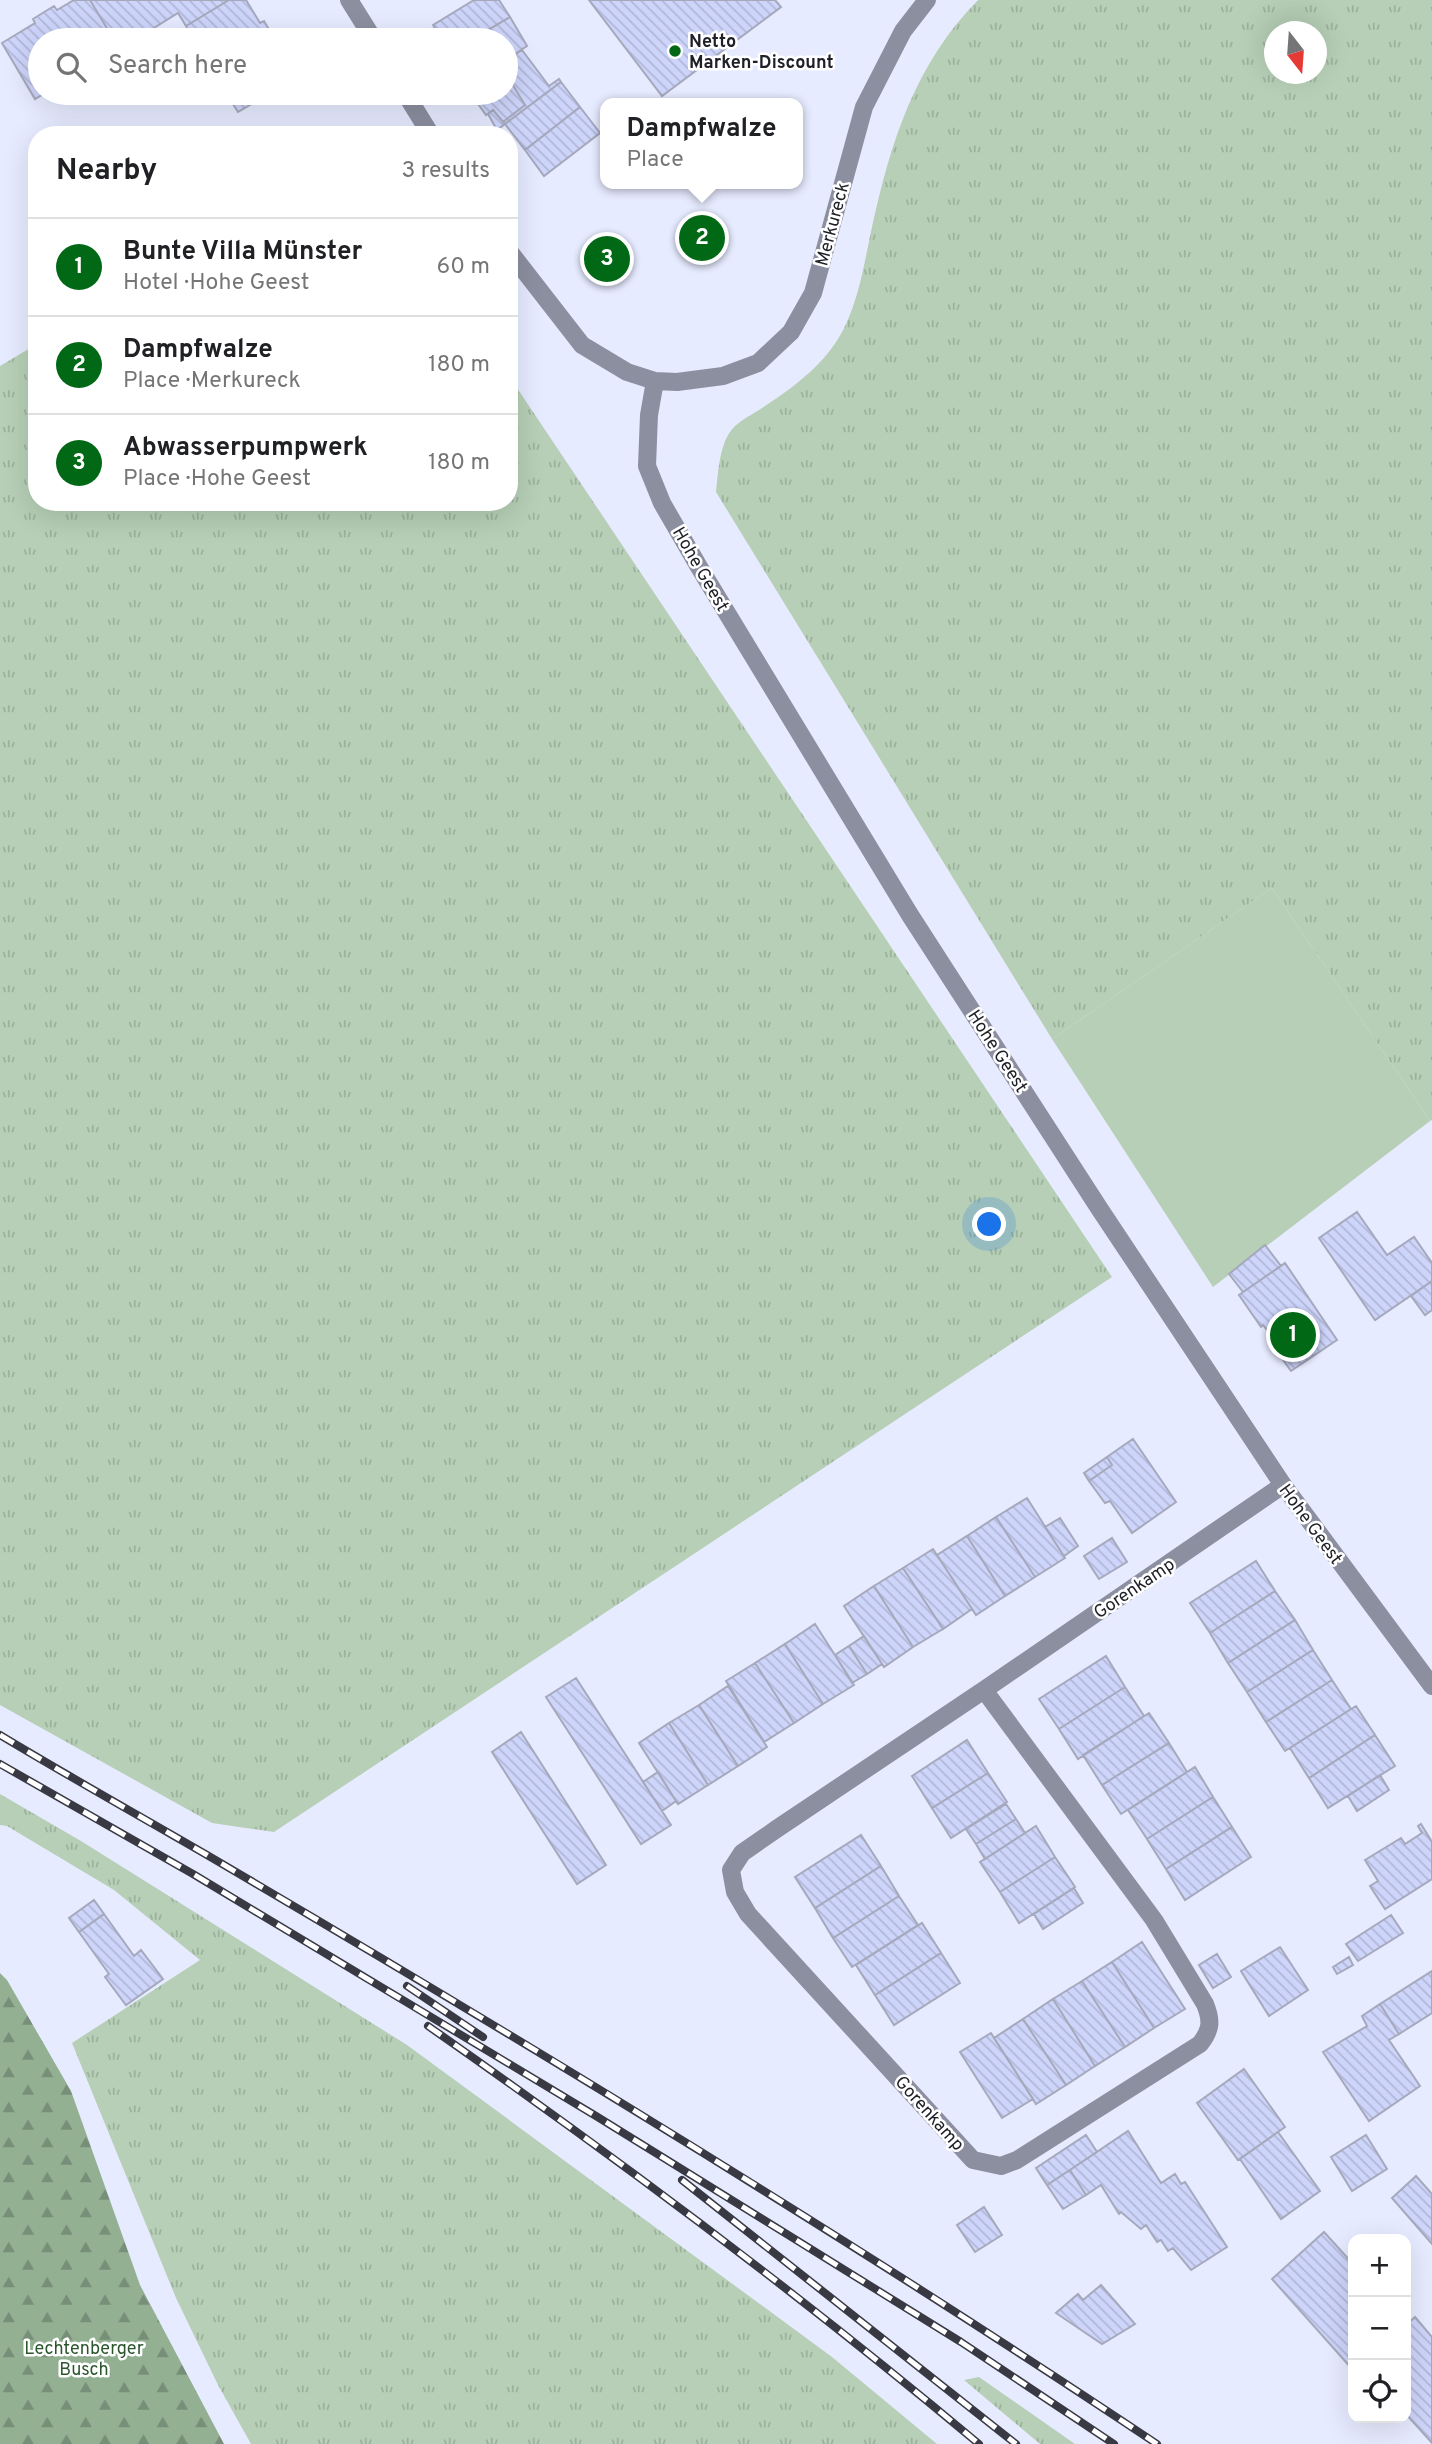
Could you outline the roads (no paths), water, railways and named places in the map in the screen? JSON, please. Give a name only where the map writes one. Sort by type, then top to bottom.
[{"type":"street","points":[[349,0],[366,28]]},
{"type":"street","name":"Merkureck","points":[[655,381],[677,382],[723,376],[758,363],[791,332],[813,293],[864,107],[902,31],[927,0]]},
{"type":"street","points":[[412,105],[425,126]]},
{"type":"street","points":[[518,263],[582,345],[627,372],[655,381]]},
{"type":"street","name":"Hohe Geest","points":[[655,381],[649,415],[647,466],[662,503],[910,915],[1092,1197],[1283,1485],[1432,1686]]},
{"type":"street","name":"Gorenkamp","points":[[984,1690],[1154,1920],[1205,2004],[1210,2017],[1210,2031],[1200,2044],[1017,2160],[1001,2166],[973,2160],[748,1914],[735,1892],[731,1870],[742,1853],[1283,1485]]},
{"type":"railway","points":[[0,1735],[567,2069],[805,2216],[1157,2444]]},
{"type":"railway","points":[[0,1764],[193,1874],[596,2116],[961,2342],[1114,2444]]},
{"type":"railway","points":[[407,1986],[483,2037]]},
{"type":"railway","points":[[428,2026],[708,2229],[845,2335],[979,2444]]},
{"type":"railway","points":[[682,2180],[1016,2444]]},
{"type":"place","name":"Netto Marken-Discount","points":[[675,51]]},
{"type":"place","name":"Dampfwalze","points":[[702,238]]},
{"type":"place","name":"Abwasserpumpwerk","points":[[607,259]]},
{"type":"place","name":"Bunte Villa Münster","points":[[1293,1335]]},
{"type":"park label","name":"Lechtenberger Busch","points":[[84,2358]]}]
